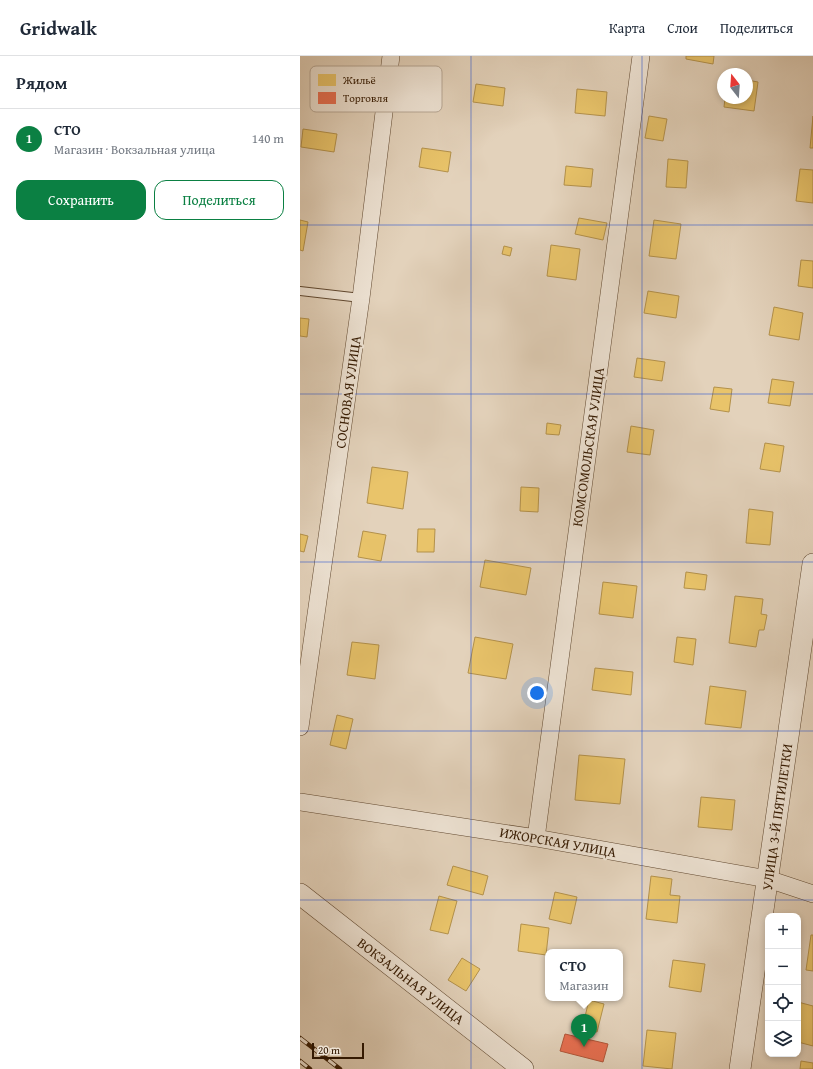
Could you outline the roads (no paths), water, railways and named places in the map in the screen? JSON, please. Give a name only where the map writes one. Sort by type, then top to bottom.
[{"type":"street","name":"СОСНОВАЯ УЛИЦА","points":[[390,66],[391,56]]},
{"type":"street","name":"КОМСОМОЛЬСКАЯ УЛИЦА","points":[[536,838],[641,56]]},
{"type":"street","name":"СОСНОВАЯ УЛИЦА","points":[[300,727],[361,298],[384,112]]},
{"type":"street","name":"УЛИЦА 3-Й ПЯТИЛЕТКИ","points":[[740,1069],[813,564]]},
{"type":"street","name":"ИЖОРСКАЯ УЛИЦА","points":[[300,802],[536,838],[768,878],[813,894]]},
{"type":"street","name":"ВОКЗАЛЬНАЯ УЛИЦА","points":[[300,894],[523,1069]]},
{"type":"lane","points":[[300,291],[361,298]]},
{"type":"railway","points":[[300,1038],[340,1069]]},
{"type":"railway","points":[[300,1061],[310,1069]]},
{"type":"place","name":"СТО","points":[[584,1047]]}]
